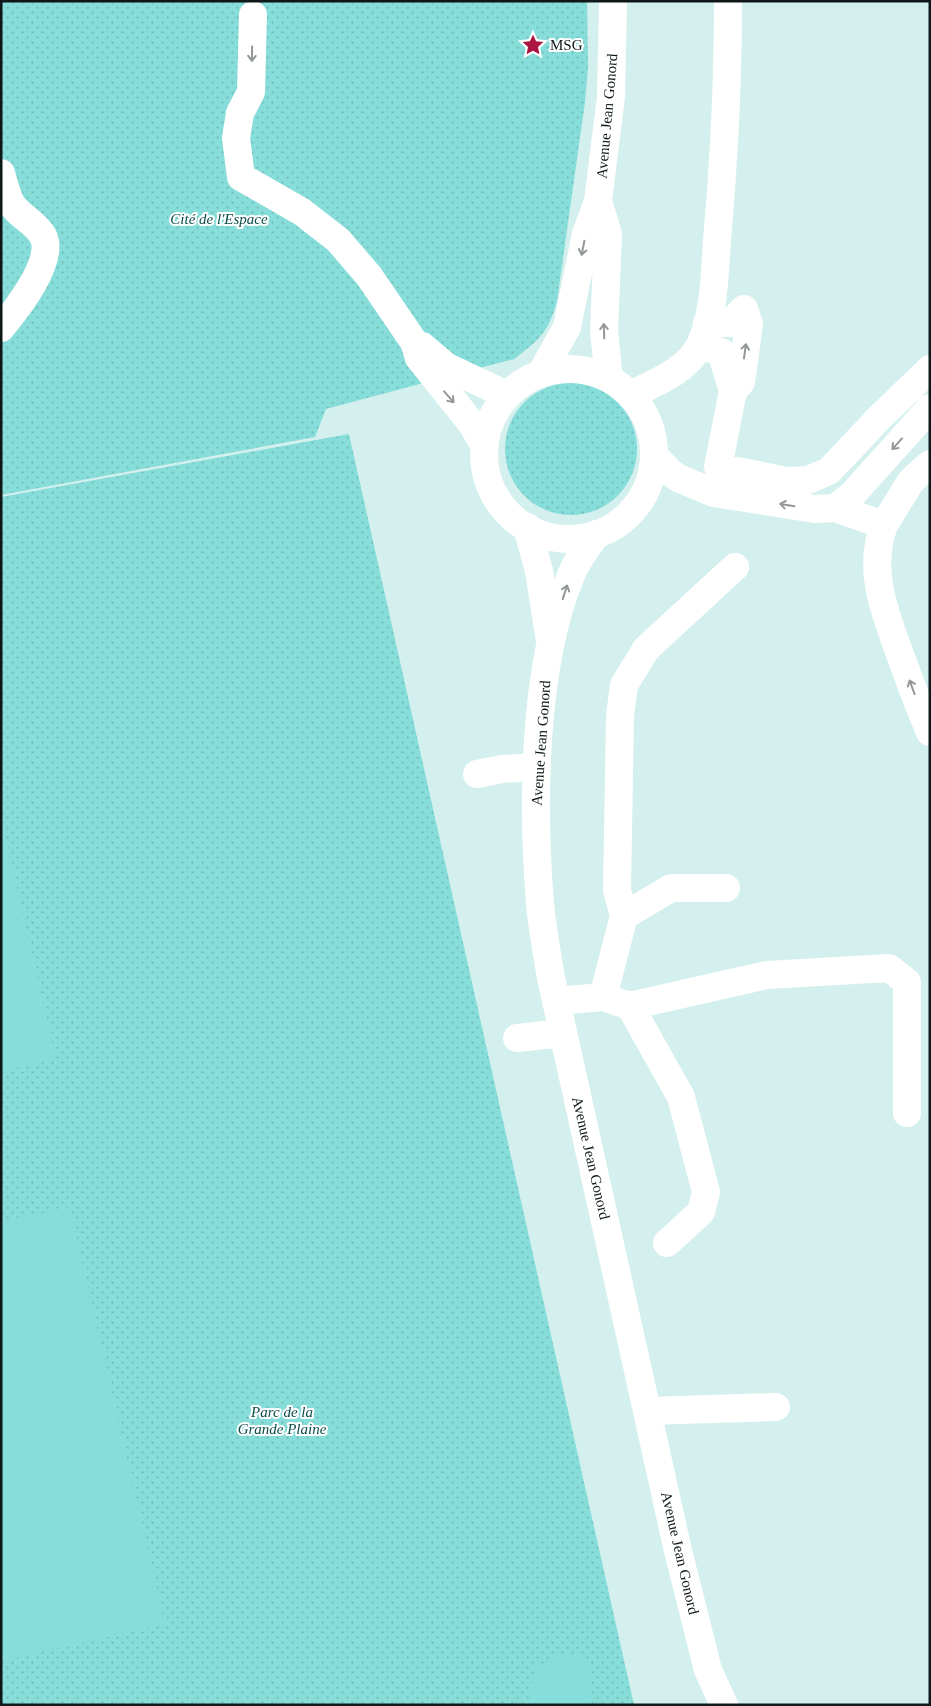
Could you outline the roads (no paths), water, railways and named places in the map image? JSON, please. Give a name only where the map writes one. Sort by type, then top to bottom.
[{"type":"street","name":"Avenue Jean Gonord","points":[[542,372],[567,327],[586,234],[598,202],[611,97],[613,1]]},
{"type":"street","points":[[620,387],[688,363],[703,334],[713,284],[725,156],[728,84],[728,1]]},
{"type":"street","points":[[253,15],[252,92],[240,113],[236,138],[241,177],[302,212],[338,240],[369,276],[414,342],[419,358],[472,424],[484,444]]},
{"type":"street","points":[[1,174],[13,206],[35,224],[44,238],[46,252],[39,271],[20,306],[1,328]]},
{"type":"street","name":"Avenue Jean Gonord","points":[[598,202],[608,234],[604,331],[620,387]]},
{"type":"street","points":[[703,334],[730,323],[744,310],[749,324],[740,382],[733,390]]},
{"type":"street","points":[[703,334],[720,352],[733,390],[718,467],[787,481],[808,480],[829,471],[879,418],[930,369]]},
{"type":"street","points":[[414,342],[427,348],[447,367],[507,395]]},
{"type":"street","points":[[571,369],[590,372],[620,387],[644,415],[652,438],[654,455],[649,483],[639,501],[626,516],[597,534],[574,538],[557,537],[527,527],[507,513],[493,492],[485,469],[484,444],[491,418],[507,395],[519,384],[542,372],[571,369]]},
{"type":"street","points":[[835,508],[851,496],[930,408]]},
{"type":"street","points":[[654,455],[674,475],[714,493],[815,509],[835,508],[884,525]]},
{"type":"street","points":[[930,464],[911,482],[884,525],[878,542],[876,564],[882,604],[930,732]]},
{"type":"street","name":"Avenue Jean Gonord","points":[[527,527],[539,571],[550,639]]},
{"type":"street","name":"Avenue Jean Gonord","points":[[597,534],[582,554],[571,575],[550,639],[536,790],[540,904],[556,1001],[678,1551],[708,1670],[724,1705]]},
{"type":"street","points":[[603,997],[624,916],[617,890],[620,716],[624,685],[646,649],[735,567]]},
{"type":"street","points":[[477,774],[502,769],[537,767]]},
{"type":"street","points":[[624,916],[671,888],[726,888]]},
{"type":"street","points":[[556,1001],[603,997],[630,1006],[767,975],[889,968],[907,982],[906,1113]]},
{"type":"street","points":[[630,1006],[681,1097],[706,1192],[701,1212],[667,1243]]},
{"type":"street","points":[[517,1038],[563,1033]]},
{"type":"street","points":[[647,1411],[776,1407]]},
{"type":"street","name":"Avenue Jean Gonord","points":[[708,1670],[709,1705]]},
{"type":"place","name":"MSG","points":[[533,45]]},
{"type":"park label","name":"Cité de l'Espace","points":[[219,219]]},
{"type":"park label","name":"Parc de la Grande Plaine","points":[[282,1420]]}]
